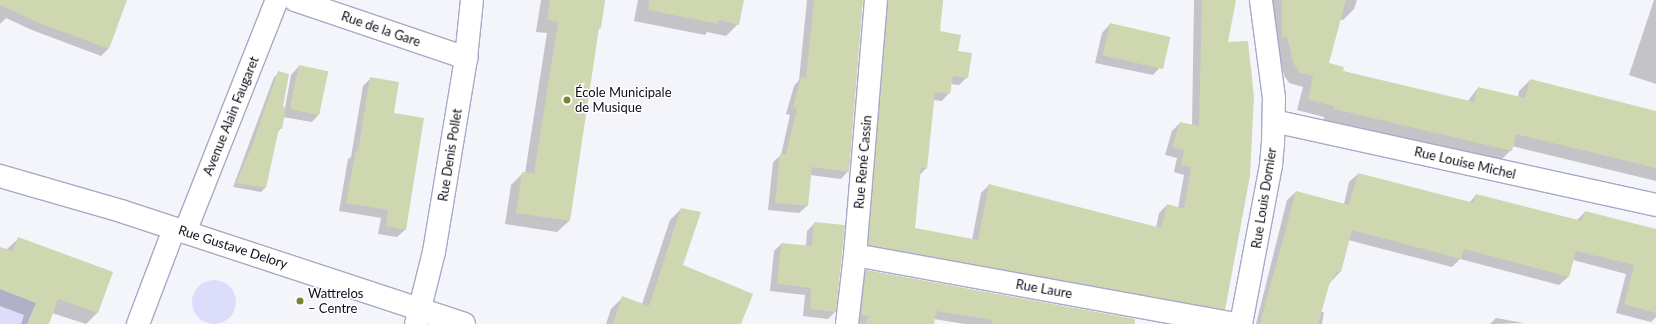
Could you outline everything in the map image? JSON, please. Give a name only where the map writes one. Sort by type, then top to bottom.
[{"type":"street","name":"Avenue Alain Faugaret","points":[[138,324],[180,230],[277,0]]},
{"type":"street","name":"Rue de la Gare","points":[[295,0],[466,58]]},
{"type":"street","name":"Rue Denis Pollet","points":[[419,317],[434,252],[466,58],[472,0]]},
{"type":"street","name":"Rue René Cassin","points":[[847,324],[855,255],[876,0]]},
{"type":"street","name":"Rue Louis Dornier","points":[[1241,324],[1271,165],[1274,121],[1274,98],[1261,0]]},
{"type":"street","name":"Rue Louise Michel","points":[[1274,121],[1656,205]]},
{"type":"street","name":"Rue Gustave Delory","points":[[0,176],[121,211],[180,230],[419,317],[464,324]]},
{"type":"street","name":"Rue Laure","points":[[855,255],[1233,324]]},
{"type":"shaded area","points":[[210,280],[218,280],[230,286],[236,298],[236,306],[230,318],[218,324],[210,324],[198,318],[192,306],[192,298],[198,286]]},
{"type":"shaded area","points":[[0,289],[36,303],[27,324],[0,324]]},
{"type":"building","points":[[0,0],[127,0],[109,49],[39,23],[0,5]]},
{"type":"building","name":"École Municipale de Musique","points":[[550,0],[605,0],[601,28],[599,28],[570,221],[516,213],[522,172],[534,173],[558,22],[547,20]]},
{"type":"building","points":[[649,0],[744,0],[739,25],[719,20],[718,24],[648,10]]},
{"type":"building","points":[[814,0],[863,0],[849,172],[812,167],[808,206],[775,203],[780,154],[786,154],[797,108],[793,107],[801,77],[806,78]]},
{"type":"building","points":[[888,0],[943,0],[940,31],[961,35],[958,51],[972,53],[968,78],[953,76],[950,94],[935,92],[927,169],[921,167],[915,228],[978,240],[989,184],[1161,228],[1167,204],[1184,209],[1191,167],[1181,165],[1184,150],[1172,147],[1180,122],[1199,126],[1202,0],[1236,0],[1228,42],[1248,41],[1254,97],[1250,176],[1225,310],[868,245]]},
{"type":"building","points":[[1282,0],[1346,0],[1329,63],[1344,67],[1343,71],[1474,102],[1478,87],[1525,98],[1530,79],[1656,111],[1656,168],[1516,134],[1512,151],[1334,109],[1334,106],[1308,100],[1313,76],[1300,73],[1294,64],[1287,37],[1282,37]]},
{"type":"building","points":[[1110,23],[1170,37],[1163,69],[1103,55]]},
{"type":"building","points":[[299,65],[328,71],[319,115],[290,109]]},
{"type":"building","points":[[278,71],[289,74],[283,107],[286,108],[282,129],[279,128],[266,188],[236,183],[252,146]]},
{"type":"building","points":[[370,77],[399,82],[394,113],[424,118],[406,230],[386,226],[388,210],[346,203],[356,150],[358,151]]},
{"type":"building","points":[[1358,173],[1474,203],[1476,194],[1582,221],[1585,211],[1656,229],[1656,313],[1624,304],[1634,265],[1576,251],[1569,277],[1464,249],[1461,259],[1352,230],[1341,272],[1337,272],[1329,285],[1318,324],[1260,324],[1296,191],[1349,205]]},
{"type":"building","points":[[681,208],[701,212],[683,265],[753,294],[741,324],[613,324],[622,296],[649,306]]},
{"type":"building","points":[[814,222],[845,225],[836,312],[810,309],[811,288],[777,284],[781,243],[812,246]]},
{"type":"building","points":[[18,237],[113,272],[98,313],[58,299],[49,324],[27,324],[36,303],[0,289],[0,247],[13,251]]},
{"type":"building","points":[[866,270],[1135,319],[1135,324],[991,324],[992,320],[936,311],[934,324],[865,324],[869,316],[861,315]]},
{"type":"place","name":"École Municipale de Musique","points":[[567,100]]},
{"type":"place","name":"Wattrelos – Centre","points":[[300,301]]}]
